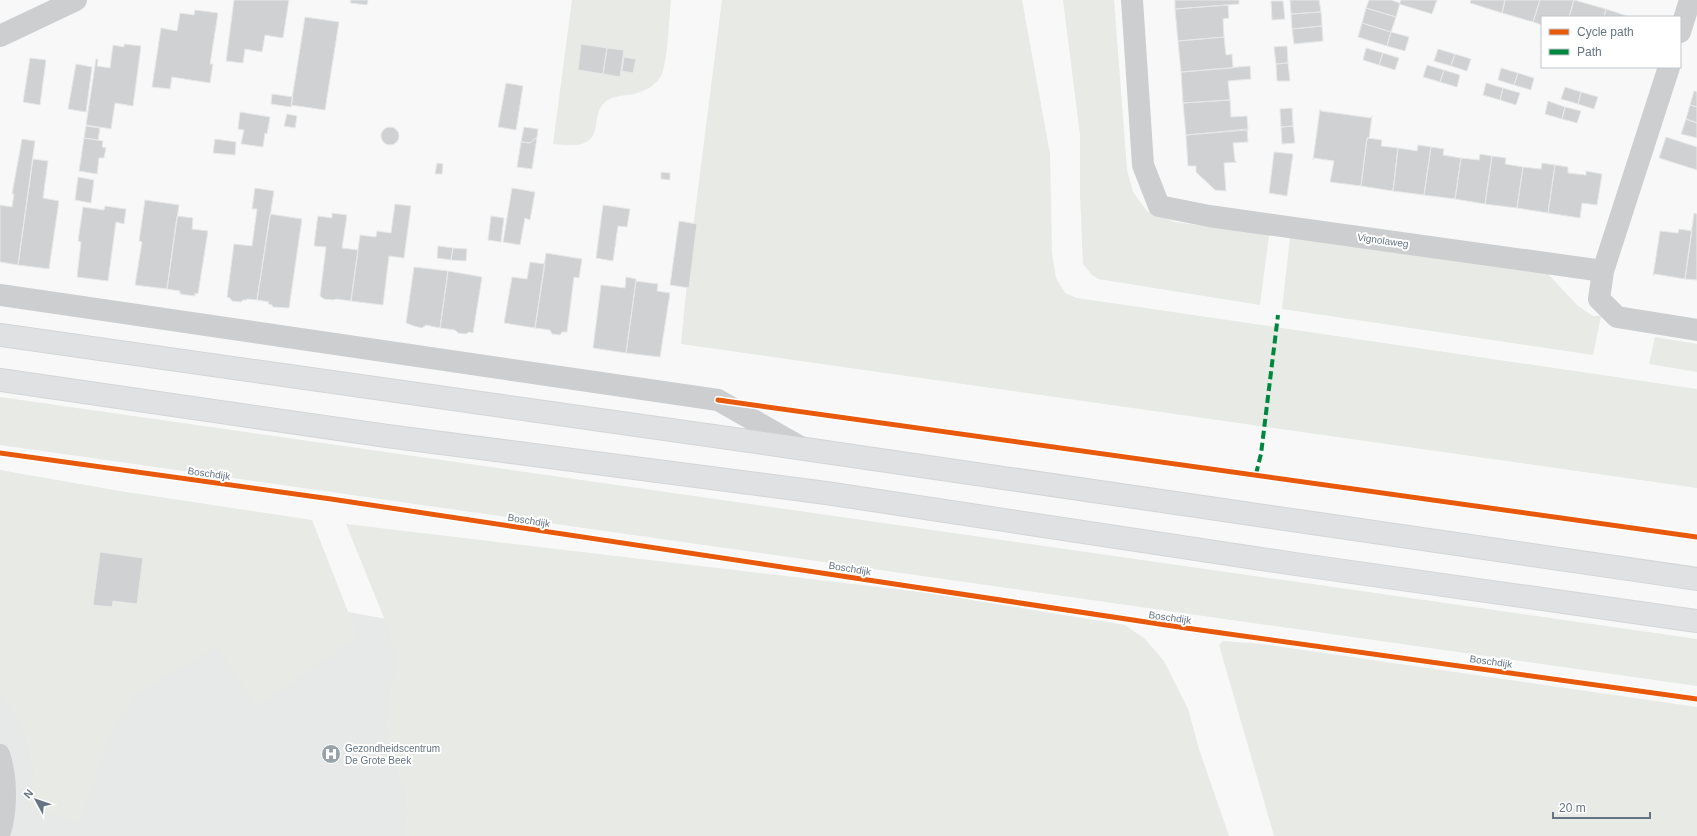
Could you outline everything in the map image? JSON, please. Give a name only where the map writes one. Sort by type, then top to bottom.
[{"type":"main road","points":[[0,335],[805,449],[1697,579]]},
{"type":"main road","points":[[0,380],[387,436],[826,493],[1294,564],[1697,621]]},
{"type":"street","points":[[0,36],[76,0]]},
{"type":"street","name":"Vignolaweg","points":[[1132,0],[1143,165],[1159,206],[1209,216],[1603,271]]},
{"type":"street","points":[[1681,29],[1690,0]]},
{"type":"street","points":[[1669,68],[1603,271],[1599,298],[1617,317],[1697,330]]},
{"type":"street","points":[[0,295],[718,400],[805,449]]},
{"type":"lane","points":[[0,754],[5,770],[4,822],[0,835]]},
{"type":"shaded area","points":[[572,0],[671,0],[667,50],[659,80],[649,88],[642,91],[634,94],[613,97],[606,101],[600,108],[594,133],[587,142],[576,145],[553,144]]},
{"type":"shaded area","points":[[722,0],[1022,0],[1050,154],[1052,253],[1056,278],[1065,293],[1077,298],[1697,389],[1697,488],[681,344],[690,252]]},
{"type":"shaded area","points":[[1063,0],[1114,0],[1127,170],[1133,192],[1147,211],[1175,222],[1269,235],[1260,305],[1098,279],[1092,275],[1083,264],[1080,195],[1080,135]]},
{"type":"shaded area","points":[[1290,238],[1548,274],[1578,306],[1593,316],[1601,316],[1593,355],[1282,309]]},
{"type":"shaded area","points":[[1655,337],[1697,344],[1697,372],[1649,364]]},
{"type":"shaded area","points":[[0,397],[1697,639],[1697,686],[0,445]]},
{"type":"shaded area","points":[[0,470],[120,491],[312,520],[358,637],[257,707],[216,647],[135,695],[111,733],[80,824],[29,806],[34,774],[23,732],[4,698],[0,695]]},
{"type":"shaded area","points":[[346,524],[929,593],[1125,625],[1145,639],[1164,661],[1188,709],[1199,749],[1229,836],[403,836],[407,814],[405,792],[392,755],[386,728],[387,704],[395,669],[396,655],[386,623]]},
{"type":"shaded area","name":"Gezondheidscentrum De Grote Beek","points":[[0,549],[680,672],[645,836],[0,836]]},
{"type":"shaded area","points":[[1223,641],[1261,644],[1697,707],[1697,836],[1274,836],[1219,645]]},
{"type":"building","points":[[234,0],[289,0],[283,38],[265,35],[262,52],[245,49],[243,63],[226,61]]},
{"type":"building","points":[[351,0],[368,0],[367,5],[350,3]]},
{"type":"building","points":[[1175,0],[1239,0],[1239,4],[1175,9]]},
{"type":"building","points":[[1290,0],[1319,0],[1321,12],[1291,14]]},
{"type":"building","points":[[1369,0],[1391,0],[1400,3],[1396,17],[1366,8]]},
{"type":"building","points":[[1401,0],[1437,0],[1432,14],[1399,4]]},
{"type":"building","points":[[1471,0],[1505,0],[1502,13],[1470,3]]},
{"type":"building","points":[[1505,0],[1540,0],[1533,22],[1502,13]]},
{"type":"building","points":[[1540,0],[1574,0],[1569,16],[1541,16],[1541,25],[1533,22]]},
{"type":"building","points":[[1574,0],[1606,9],[1604,16],[1569,16]]},
{"type":"building","points":[[1271,1],[1283,1],[1285,19],[1272,20]]},
{"type":"building","points":[[1228,5],[1229,18],[1223,19],[1224,37],[1178,41],[1175,9]]},
{"type":"building","points":[[1366,8],[1396,17],[1391,32],[1362,23]]},
{"type":"building","points":[[1606,9],[1627,16],[1604,16]]},
{"type":"building","points":[[195,10],[218,13],[210,64],[213,64],[210,83],[172,77],[170,89],[152,87],[161,28],[177,31],[180,13],[194,15]]},
{"type":"building","points":[[1321,12],[1322,26],[1292,29],[1291,14]]},
{"type":"building","points":[[305,17],[339,22],[325,110],[291,105]]},
{"type":"building","points":[[1362,23],[1391,32],[1387,46],[1358,37]]},
{"type":"building","points":[[1322,26],[1323,41],[1294,44],[1292,29]]},
{"type":"building","points":[[1391,32],[1409,37],[1405,51],[1387,46]]},
{"type":"building","points":[[1224,37],[1226,55],[1232,54],[1233,68],[1181,72],[1178,41]]},
{"type":"building","points":[[124,44],[141,46],[133,106],[115,103],[111,129],[86,125],[96,59],[98,59],[97,66],[110,68],[113,45],[124,47]]},
{"type":"building","points":[[581,44],[607,48],[603,74],[578,70]]},
{"type":"building","points":[[1287,46],[1288,63],[1276,64],[1274,47]]},
{"type":"building","points":[[607,48],[624,50],[620,77],[603,74]]},
{"type":"building","points":[[1366,48],[1383,53],[1379,65],[1363,60]]},
{"type":"building","points":[[1438,49],[1455,54],[1451,66],[1434,61]]},
{"type":"building","points":[[1383,53],[1399,58],[1395,70],[1379,65]]},
{"type":"building","points":[[1455,54],[1471,59],[1467,71],[1451,66]]},
{"type":"building","points":[[624,57],[636,59],[633,73],[622,71]]},
{"type":"building","points":[[30,58],[46,60],[40,105],[23,102]]},
{"type":"building","points":[[1288,63],[1290,81],[1277,81],[1276,64]]},
{"type":"building","points":[[76,64],[92,67],[86,112],[68,109]]},
{"type":"building","points":[[1427,65],[1444,70],[1440,82],[1423,77]]},
{"type":"building","points":[[1250,66],[1251,79],[1228,81],[1230,100],[1183,103],[1181,72]]},
{"type":"building","points":[[1501,68],[1518,73],[1514,85],[1498,80]]},
{"type":"building","points":[[1444,70],[1460,75],[1457,87],[1440,82]]},
{"type":"building","points":[[1518,73],[1534,78],[1531,90],[1514,85]]},
{"type":"building","points":[[506,83],[523,86],[516,130],[498,127]]},
{"type":"building","points":[[1486,83],[1503,88],[1500,100],[1483,95]]},
{"type":"building","points":[[1565,87],[1581,92],[1578,104],[1561,99]]},
{"type":"building","points":[[1503,88],[1520,93],[1516,105],[1500,100]]},
{"type":"building","points":[[1694,91],[1697,92],[1697,107],[1690,105]]},
{"type":"building","points":[[1581,92],[1598,97],[1594,109],[1578,104]]},
{"type":"building","points":[[272,94],[293,97],[291,107],[271,104]]},
{"type":"building","points":[[1230,100],[1231,117],[1247,116],[1248,130],[1186,135],[1183,103]]},
{"type":"building","points":[[1548,101],[1565,107],[1562,119],[1545,114]]},
{"type":"building","points":[[1690,105],[1697,107],[1697,123],[1686,119]]},
{"type":"building","points":[[1565,107],[1581,111],[1577,123],[1562,119]]},
{"type":"building","points":[[1292,108],[1293,126],[1281,127],[1280,109]]},
{"type":"building","points":[[1320,109],[1321,111],[1371,118],[1372,116],[1369,138],[1367,138],[1361,186],[1330,182],[1334,161],[1314,158],[1313,160]]},
{"type":"building","points":[[240,112],[270,117],[267,134],[265,133],[263,147],[241,144],[244,130],[238,129]]},
{"type":"building","points":[[287,114],[297,116],[295,128],[284,126]]},
{"type":"building","points":[[1686,119],[1697,123],[1697,138],[1681,134]]},
{"type":"building","points":[[86,126],[100,128],[98,140],[84,138]]},
{"type":"building","points":[[1293,126],[1295,143],[1282,144],[1281,127]]},
{"type":"building","points":[[390,127],[396,130],[399,136],[396,142],[390,145],[384,142],[381,136],[384,130]]},
{"type":"building","points":[[524,127],[538,129],[537,137],[530,143],[521,142]]},
{"type":"building","points":[[1247,129],[1248,142],[1233,143],[1235,161],[1237,162],[1224,163],[1226,191],[1215,190],[1196,172],[1196,166],[1188,166],[1186,135]]},
{"type":"building","points":[[537,137],[532,169],[517,167],[521,142],[530,143]]},
{"type":"building","points":[[1666,137],[1697,147],[1697,170],[1659,158]]},
{"type":"building","points":[[84,138],[103,141],[102,147],[106,148],[104,158],[99,158],[97,174],[79,171]]},
{"type":"building","points":[[1367,138],[1382,140],[1381,146],[1398,148],[1393,191],[1361,186]]},
{"type":"building","points":[[22,139],[35,141],[18,265],[0,262],[0,205],[12,207],[14,194],[12,194]]},
{"type":"building","points":[[215,139],[236,142],[235,155],[213,153]]},
{"type":"building","points":[[1418,145],[1431,147],[1424,195],[1393,191],[1398,148],[1417,151]]},
{"type":"building","points":[[1431,147],[1444,149],[1443,155],[1461,158],[1455,199],[1424,195]]},
{"type":"building","points":[[1274,152],[1293,154],[1287,196],[1269,193]]},
{"type":"building","points":[[1480,154],[1492,156],[1485,204],[1455,199],[1461,158],[1479,160]]},
{"type":"building","points":[[1492,156],[1506,158],[1505,164],[1523,167],[1517,208],[1485,204]]},
{"type":"building","points":[[33,159],[48,161],[43,198],[59,201],[49,269],[18,265]]},
{"type":"building","points":[[437,163],[443,164],[442,174],[435,174]]},
{"type":"building","points":[[1542,163],[1555,165],[1548,213],[1517,208],[1523,167],[1541,169]]},
{"type":"building","points":[[1555,165],[1568,167],[1568,173],[1586,175],[1586,171],[1602,174],[1597,205],[1582,203],[1580,218],[1548,213]]},
{"type":"building","points":[[661,172],[670,173],[670,180],[661,179]]},
{"type":"building","points":[[78,177],[94,180],[91,203],[75,200]]},
{"type":"building","points":[[255,188],[274,191],[257,300],[247,299],[241,302],[232,301],[227,297],[234,244],[252,246],[257,209],[252,209]]},
{"type":"building","points":[[512,188],[535,192],[530,220],[525,218],[520,245],[503,242]]},
{"type":"building","points":[[145,200],[179,205],[167,289],[135,285],[142,242],[139,241]]},
{"type":"building","points":[[395,204],[411,206],[404,258],[389,256],[383,305],[351,301],[360,235],[376,237],[377,231],[391,233]]},
{"type":"building","points":[[603,205],[630,209],[627,227],[618,226],[613,261],[596,258]]},
{"type":"building","points":[[105,206],[126,209],[124,224],[116,222],[108,281],[77,277],[81,242],[78,241],[83,207],[104,210]]},
{"type":"building","points":[[332,213],[347,215],[342,248],[358,250],[351,301],[324,299],[320,296],[326,247],[314,246],[317,222],[318,216],[332,218]]},
{"type":"building","points":[[1694,213],[1697,214],[1697,280],[1685,279]]},
{"type":"building","points":[[270,214],[302,219],[289,308],[273,307],[272,305],[268,304],[269,302],[257,300]]},
{"type":"building","points":[[177,216],[193,218],[192,229],[208,231],[198,294],[195,293],[195,296],[180,294],[180,291],[167,289]]},
{"type":"building","points":[[491,216],[504,218],[501,242],[488,240]]},
{"type":"building","points":[[679,221],[697,224],[689,288],[670,285]]},
{"type":"building","points":[[1679,229],[1692,231],[1685,279],[1655,274],[1653,276],[1660,231],[1678,233]]},
{"type":"building","points":[[438,246],[453,248],[451,260],[437,258]]},
{"type":"building","points":[[453,248],[467,249],[466,261],[451,260]]},
{"type":"building","points":[[546,253],[582,259],[579,278],[574,277],[567,332],[562,332],[560,335],[552,334],[550,330],[535,328]]},
{"type":"building","points":[[530,262],[545,264],[535,328],[504,323],[512,277],[527,279]]},
{"type":"building","points":[[414,267],[448,271],[440,328],[426,325],[422,328],[406,323]]},
{"type":"building","points":[[448,271],[482,277],[473,333],[458,333],[455,330],[440,328]]},
{"type":"building","points":[[626,277],[636,279],[636,281],[626,353],[593,348],[601,285],[625,288]]},
{"type":"building","points":[[636,281],[658,284],[657,291],[670,293],[660,357],[626,353]]},
{"type":"building","points":[[100,552],[143,558],[137,604],[113,601],[112,607],[93,605]]},
{"type":"marked path","points":[[1256,474],[1261,454],[1278,315]]},
{"type":"cycle path","points":[[718,400],[1697,537]]},
{"type":"cycle path","name":"Boschdijk","points":[[0,453],[331,499],[1186,628],[1697,699]]},
{"type":"place","name":"Gezondheidscentrum De Grote Beek","points":[[331,754]]}]
